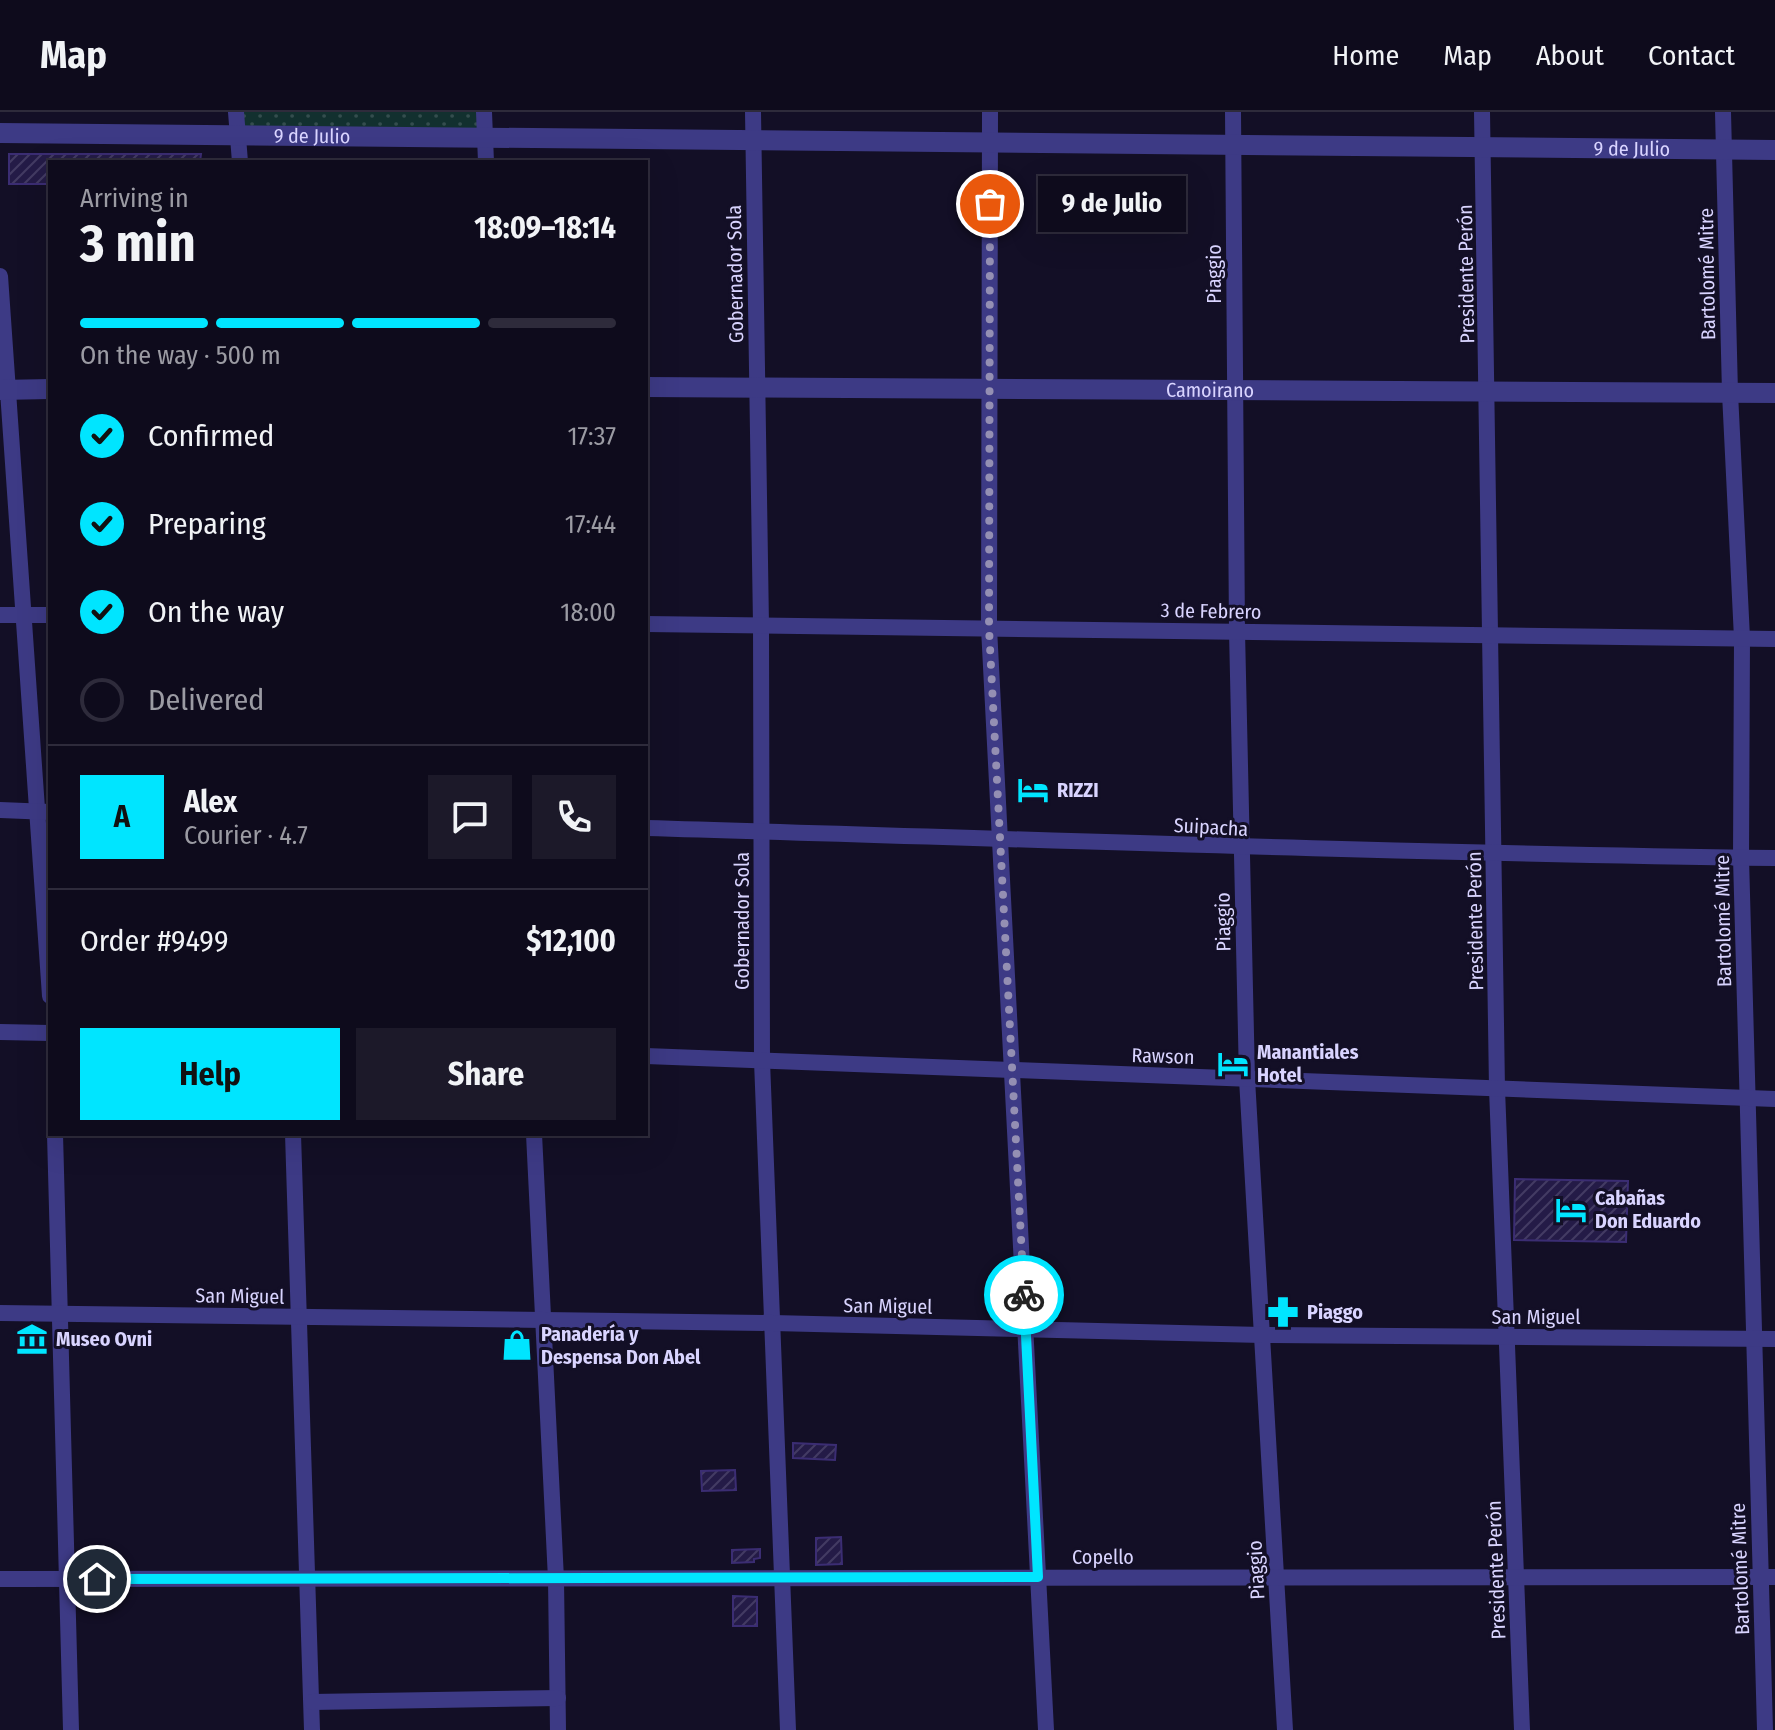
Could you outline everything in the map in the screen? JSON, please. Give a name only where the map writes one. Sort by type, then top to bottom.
[{"type":"street","points":[[236,112],[240,160]]},
{"type":"street","points":[[484,112],[486,160]]},
{"type":"street","name":"Gobernador Sola","points":[[753,112],[761,625],[762,1061],[788,1730]]},
{"type":"street","points":[[990,112],[989,628],[1046,1730]]},
{"type":"street","name":"Piaggio","points":[[1233,112],[1237,631],[1247,1079],[1285,1730]]},
{"type":"street","name":"Presidente Perón","points":[[1482,112],[1497,1089],[1522,1730]]},
{"type":"street","name":"Bartolomé Mitre","points":[[1723,112],[1730,393],[1742,638],[1741,858],[1754,1339],[1768,1577],[1765,1730]]},
{"type":"street","name":"9 de Julio","points":[[0,133],[1775,150]]},
{"type":"street","points":[[0,276],[4,390],[44,811],[48,934]]},
{"type":"street","name":"Camoirano","points":[[648,387],[1775,393]]},
{"type":"street","points":[[4,390],[48,389]]},
{"type":"street","points":[[0,615],[48,615]]},
{"type":"street","name":"3 de Febrero","points":[[648,624],[1775,639]]},
{"type":"street","points":[[0,810],[44,811]]},
{"type":"street","name":"Suipacha","points":[[648,828],[1000,837],[1242,849],[1775,858]]},
{"type":"street","points":[[0,1032],[48,1033]]},
{"type":"street","name":"Rawson","points":[[648,1056],[1775,1099]]},
{"type":"street","points":[[55,1136],[71,1730]]},
{"type":"street","points":[[293,1136],[312,1730]]},
{"type":"street","points":[[534,1136],[556,1579],[558,1730]]},
{"type":"street","name":"San Miguel","points":[[0,1313],[773,1323],[1262,1335],[1775,1339]]},
{"type":"street","name":"Copello","points":[[0,1579],[1768,1577]]},
{"type":"street","points":[[312,1702],[558,1698]]},
{"type":"green space","points":[[236,112],[484,112],[485,137],[238,135]]},
{"type":"building","points":[[9,154],[201,154],[200,160],[48,160],[48,184],[9,184]]},
{"type":"building","name":"Cabañas Don Eduardo","points":[[1515,1179],[1628,1181],[1626,1242],[1514,1240]]},
{"type":"building","points":[[793,1443],[836,1445],[835,1460],[793,1458]]},
{"type":"building","points":[[735,1470],[736,1490],[702,1491],[701,1471]]},
{"type":"building","points":[[841,1537],[842,1564],[816,1565],[816,1538]]},
{"type":"building","points":[[760,1549],[760,1558],[754,1559],[754,1562],[732,1563],[732,1550]]},
{"type":"building","points":[[733,1596],[757,1597],[757,1626],[733,1626]]},
{"type":"way so far","points":[[990,204],[989,628],[1024,1295]]},
{"type":"place","name":"9 de Julio","points":[[990,204]]},
{"type":"place","name":"RIZZI","points":[[1033,790]]},
{"type":"place","name":"Manantiales Hotel","points":[[1233,1064]]},
{"type":"place","name":"Cabañas Don Eduardo","points":[[1571,1210]]},
{"type":"place","name":"Piaggo","points":[[1283,1312]]},
{"type":"place","name":"Museo Ovni","points":[[32,1339]]},
{"type":"place","name":"Panadería y Despensa Don Abel","points":[[517,1345]]},
{"type":"route","points":[[97,1579],[1038,1577],[1024,1295]]}]
